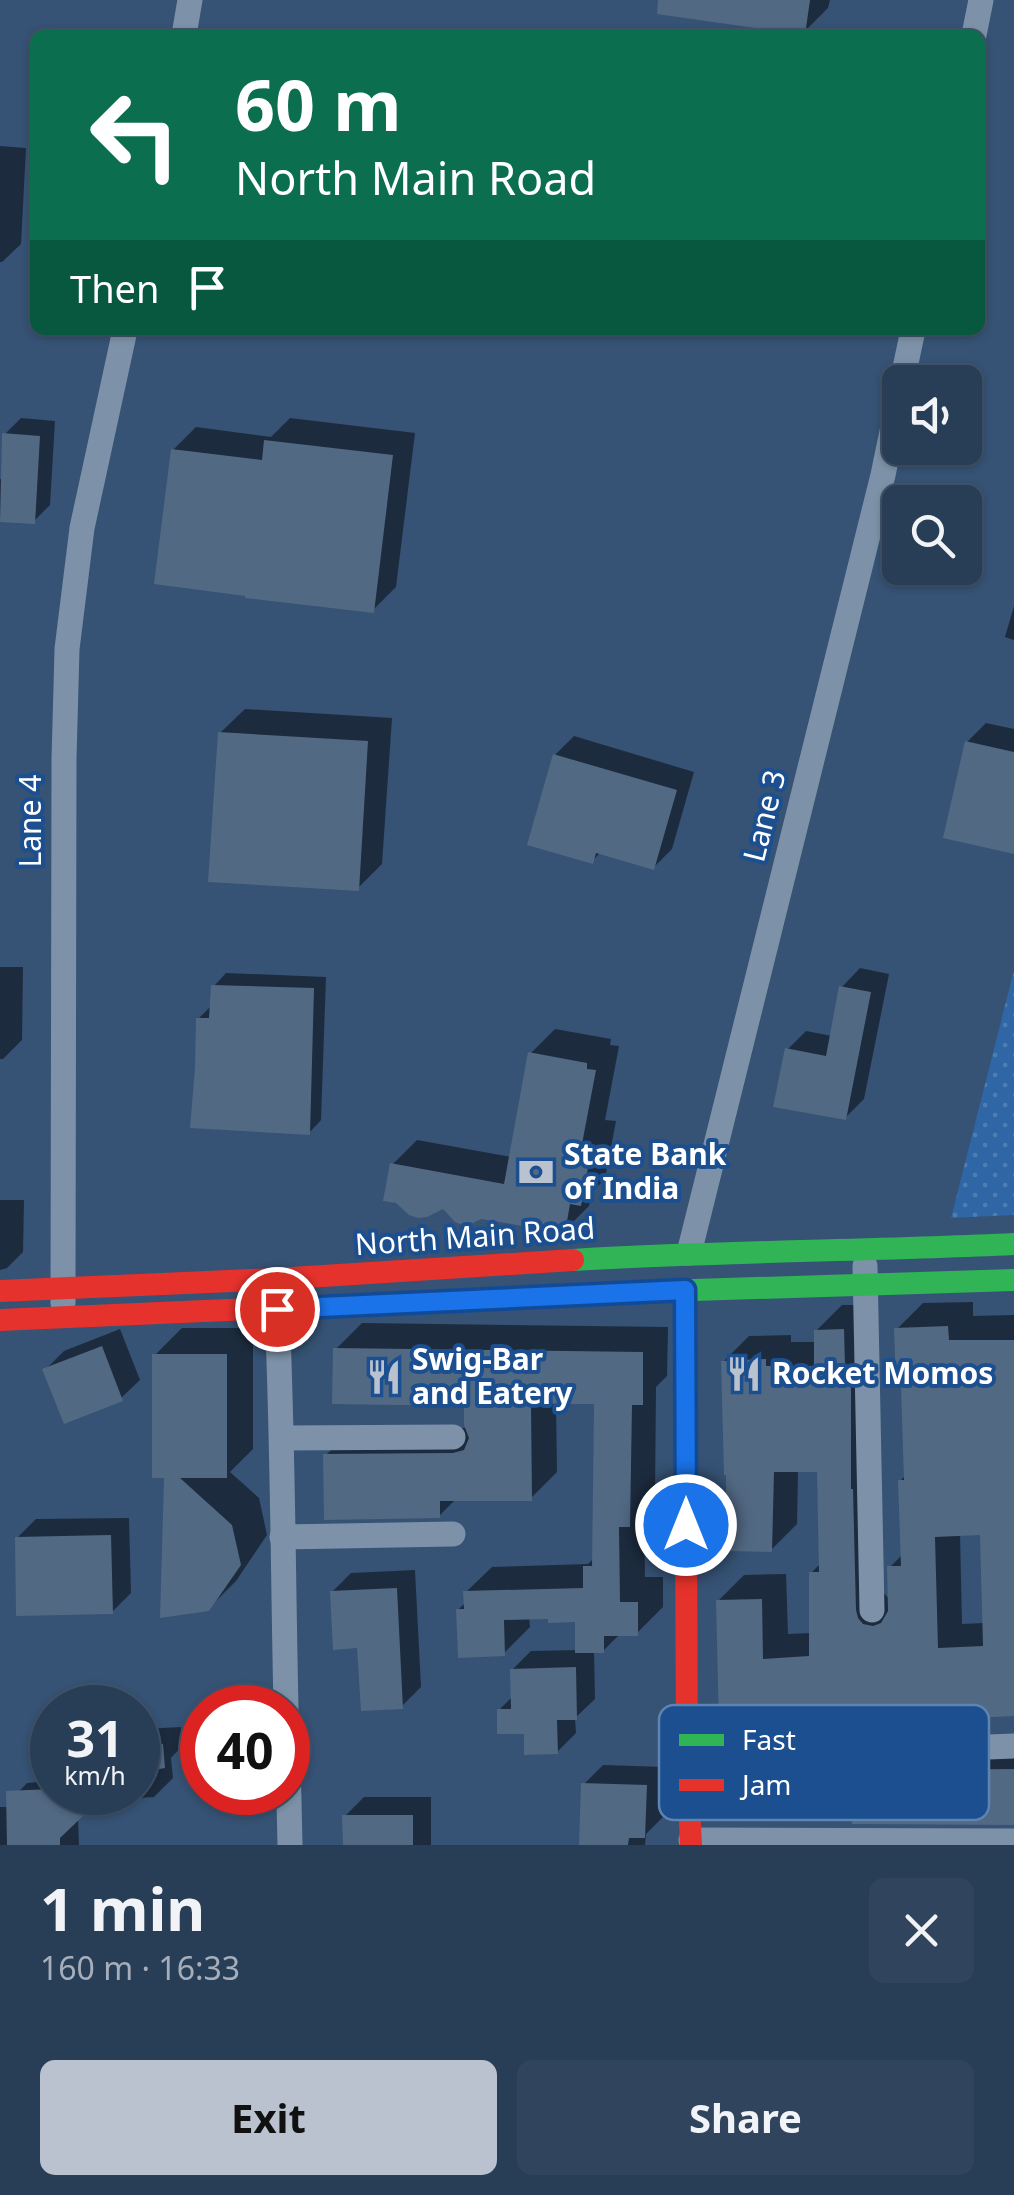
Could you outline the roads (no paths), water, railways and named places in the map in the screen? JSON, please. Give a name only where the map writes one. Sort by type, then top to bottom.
[{"type":"main road","name":"North Main Road","points":[[0,1291],[689,1253],[1014,1244]]},
{"type":"main road","name":"North Main Road","points":[[0,1320],[1014,1280]]},
{"type":"main road","points":[[685,1290],[687,1705]]},
{"type":"street","points":[[185,30],[190,0]]},
{"type":"street","points":[[975,30],[982,0]]},
{"type":"street","name":"Lane 4","points":[[63,1318],[67,649],[82,528],[124,335]]},
{"type":"street","points":[[906,365],[912,335]]},
{"type":"street","name":"Lane 3","points":[[689,1253],[885,465]]},
{"type":"street","points":[[864,1251],[872,1610]]},
{"type":"street","points":[[277,1309],[283,1433],[285,1685]]},
{"type":"street","points":[[283,1433],[453,1431]]},
{"type":"street","points":[[282,1537],[453,1534]]},
{"type":"street","points":[[989,1747],[1014,1746]]},
{"type":"street","points":[[289,1815],[290,1845]]},
{"type":"street","points":[[691,1843],[1014,1841]]},
{"type":"place","name":"State Bank of India","points":[[536,1172]]},
{"type":"place","name":"Rocket Momos","points":[[744,1374]]},
{"type":"place","name":"Swig-Bar and Eatery","points":[[384,1377]]}]
